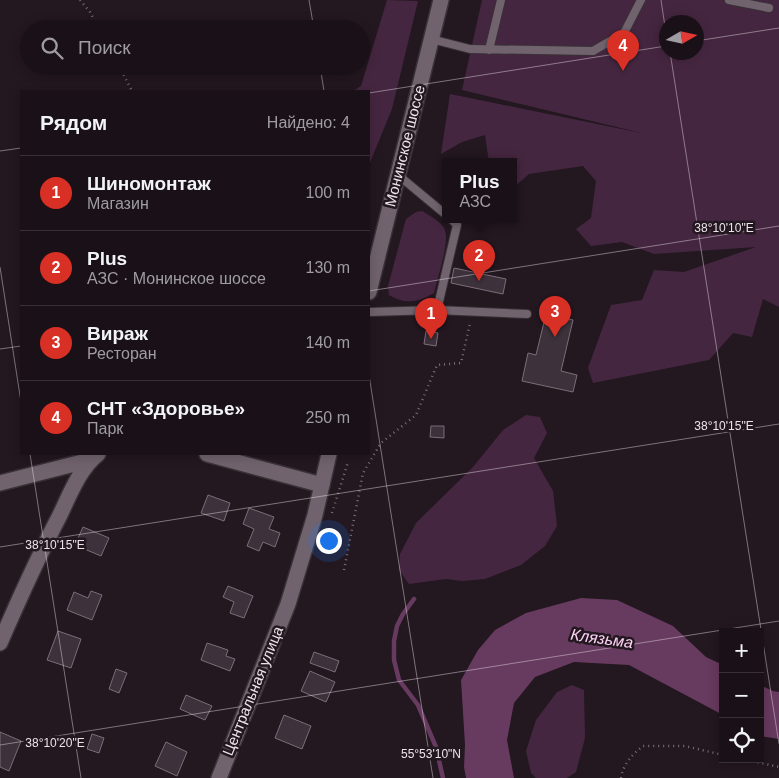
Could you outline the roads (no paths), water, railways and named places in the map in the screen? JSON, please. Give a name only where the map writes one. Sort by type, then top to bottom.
[{"type":"main road","name":"Монинское шоссе","points":[[370,288],[441,0]]},
{"type":"main road","points":[[211,455],[322,485],[329,455]]},
{"type":"main road","points":[[0,483],[94,457]]},
{"type":"main road","points":[[0,643],[29,576],[76,482],[94,457]]},
{"type":"main road","name":"Центральная улица","points":[[219,778],[288,604],[322,485]]},
{"type":"lane","points":[[489,50],[500,0]]},
{"type":"lane","points":[[431,39],[470,49],[593,51],[624,34],[641,0]]},
{"type":"lane","points":[[728,0],[769,8]]},
{"type":"lane","points":[[398,175],[442,212]]},
{"type":"lane","points":[[438,310],[457,225],[455,223]]},
{"type":"lane","points":[[370,312],[438,310],[527,314]]},
{"type":"water","name":"Клязьма","points":[[581,598],[617,600],[673,626],[706,657],[719,663],[719,713],[629,665],[574,662],[535,677],[514,703],[507,740],[514,778],[466,778],[461,680],[478,650],[495,630],[526,613]]},
{"type":"water","points":[[764,687],[779,692],[779,739],[764,737]]},
{"type":"waterway","points":[[414,599],[397,626],[394,641],[394,660],[399,680],[418,705],[436,747],[443,778]]},
{"type":"place","name":"СНТ «Здоровье»","points":[[623,71]]},
{"type":"place","name":"Plus","points":[[479,281]]},
{"type":"place","name":"Вираж","points":[[555,337]]},
{"type":"place","name":"Шиномонтаж","points":[[431,339]]}]
